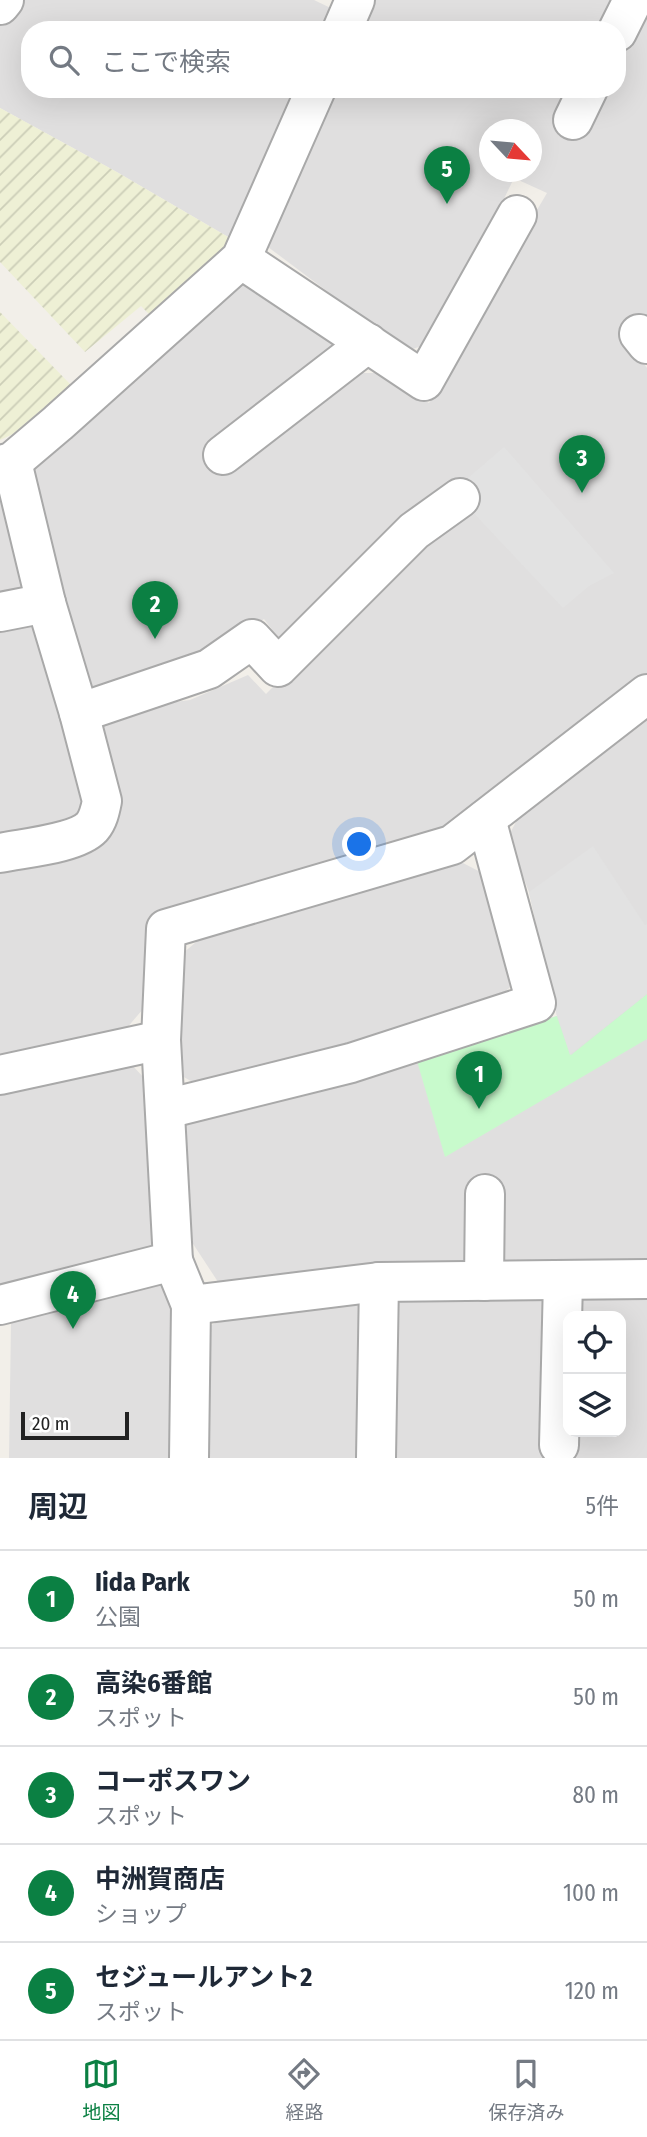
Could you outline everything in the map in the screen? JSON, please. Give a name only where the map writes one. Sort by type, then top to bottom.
[{"type":"street","points":[[0,5],[4,0]]},
{"type":"street","points":[[622,21],[633,0]]},
{"type":"street","points":[[0,853],[72,839],[84,834],[93,826],[99,815],[102,801],[6,464],[58,423],[241,259],[312,98]]},
{"type":"street","points":[[241,259],[424,381],[517,215]]},
{"type":"street","points":[[223,455],[368,343]]},
{"type":"street","points":[[79,713],[209,669],[252,639],[278,667],[414,531],[460,499]]},
{"type":"street","points":[[0,612],[46,603]]},
{"type":"street","points":[[189,1458],[191,1305],[173,1261],[161,1040],[166,929],[452,845],[647,694]]},
{"type":"street","points":[[166,1109],[351,1063],[536,1003],[486,819]]},
{"type":"street","points":[[0,1075],[161,1040]]},
{"type":"street","points":[[484,1281],[485,1194]]},
{"type":"street","points":[[0,1305],[173,1261]]},
{"type":"street","points":[[191,1305],[379,1282],[647,1279]]},
{"type":"street","points":[[559,1446],[563,1281]]},
{"type":"street","points":[[376,1458],[379,1282]]},
{"type":"shaded area","points":[[14,0],[314,0],[339,12],[335,21],[21,21],[21,98],[300,98],[235,241],[0,108],[0,19]]},
{"type":"shaded area","points":[[370,0],[620,0],[610,21],[361,21]]},
{"type":"shaded area","points":[[647,0],[647,327],[628,342],[647,368],[647,679],[441,835],[154,919],[149,1002],[126,1029],[0,1058],[0,871],[80,855],[101,721],[153,705],[190,700],[248,675],[266,694],[411,548],[283,644],[264,619],[211,654],[89,698],[23,470],[236,287],[251,281],[340,341],[355,373],[382,373],[429,403],[491,303],[484,300],[547,193],[523,182],[542,182],[542,119],[479,119],[479,182],[512,182],[436,341],[407,351],[264,244],[327,98],[626,98],[626,36]]},
{"type":"shaded area","points":[[504,447],[614,573],[589,586],[563,608],[453,491]]},
{"type":"shaded area","points":[[0,484],[32,592],[0,599]]},
{"type":"shaded area","points":[[0,622],[43,625],[87,808],[73,830],[0,844]]},
{"type":"shaded area","points":[[647,712],[647,1267],[474,1266],[224,1291],[182,1227],[176,1139],[193,1117],[417,1061],[557,1016],[529,892],[508,837],[524,807]]},
{"type":"shaded area","points":[[593,846],[645,925],[647,924],[647,994],[570,1055],[557,1016],[529,892]]},
{"type":"shaded area","points":[[461,862],[490,877],[516,982],[498,998],[336,1053],[201,1087],[177,1073],[182,954],[202,937]]},
{"type":"shaded area","points":[[128,1061],[147,1081],[154,1245],[142,1252],[0,1292],[0,1089]]},
{"type":"shaded area","points":[[165,1284],[178,1303],[178,1458],[9,1458],[11,1324],[27,1307]]},
{"type":"shaded area","points":[[647,1293],[647,1458],[389,1458],[392,1308],[400,1297],[549,1298],[563,1397],[563,1437],[626,1437],[626,1311],[572,1311],[576,1298]]},
{"type":"shaded area","points":[[356,1304],[371,1314],[369,1458],[198,1458],[207,1327],[222,1320]]},
{"type":"green space","points":[[0,108],[235,241],[153,318],[141,306],[85,352],[0,262]]},
{"type":"green space","points":[[0,312],[71,385],[13,434],[0,440]]},
{"type":"green space","points":[[647,994],[647,1039],[445,1157],[417,1061],[557,1016],[571,1055]]},
{"type":"place","name":"セジュールアント2","points":[[447,204]]},
{"type":"place","name":"コーポスワン","points":[[582,493]]},
{"type":"place","name":"高染6番館","points":[[155,639]]},
{"type":"place","name":"Iida Park","points":[[479,1109]]},
{"type":"place","name":"中洲賀商店","points":[[73,1329]]}]
